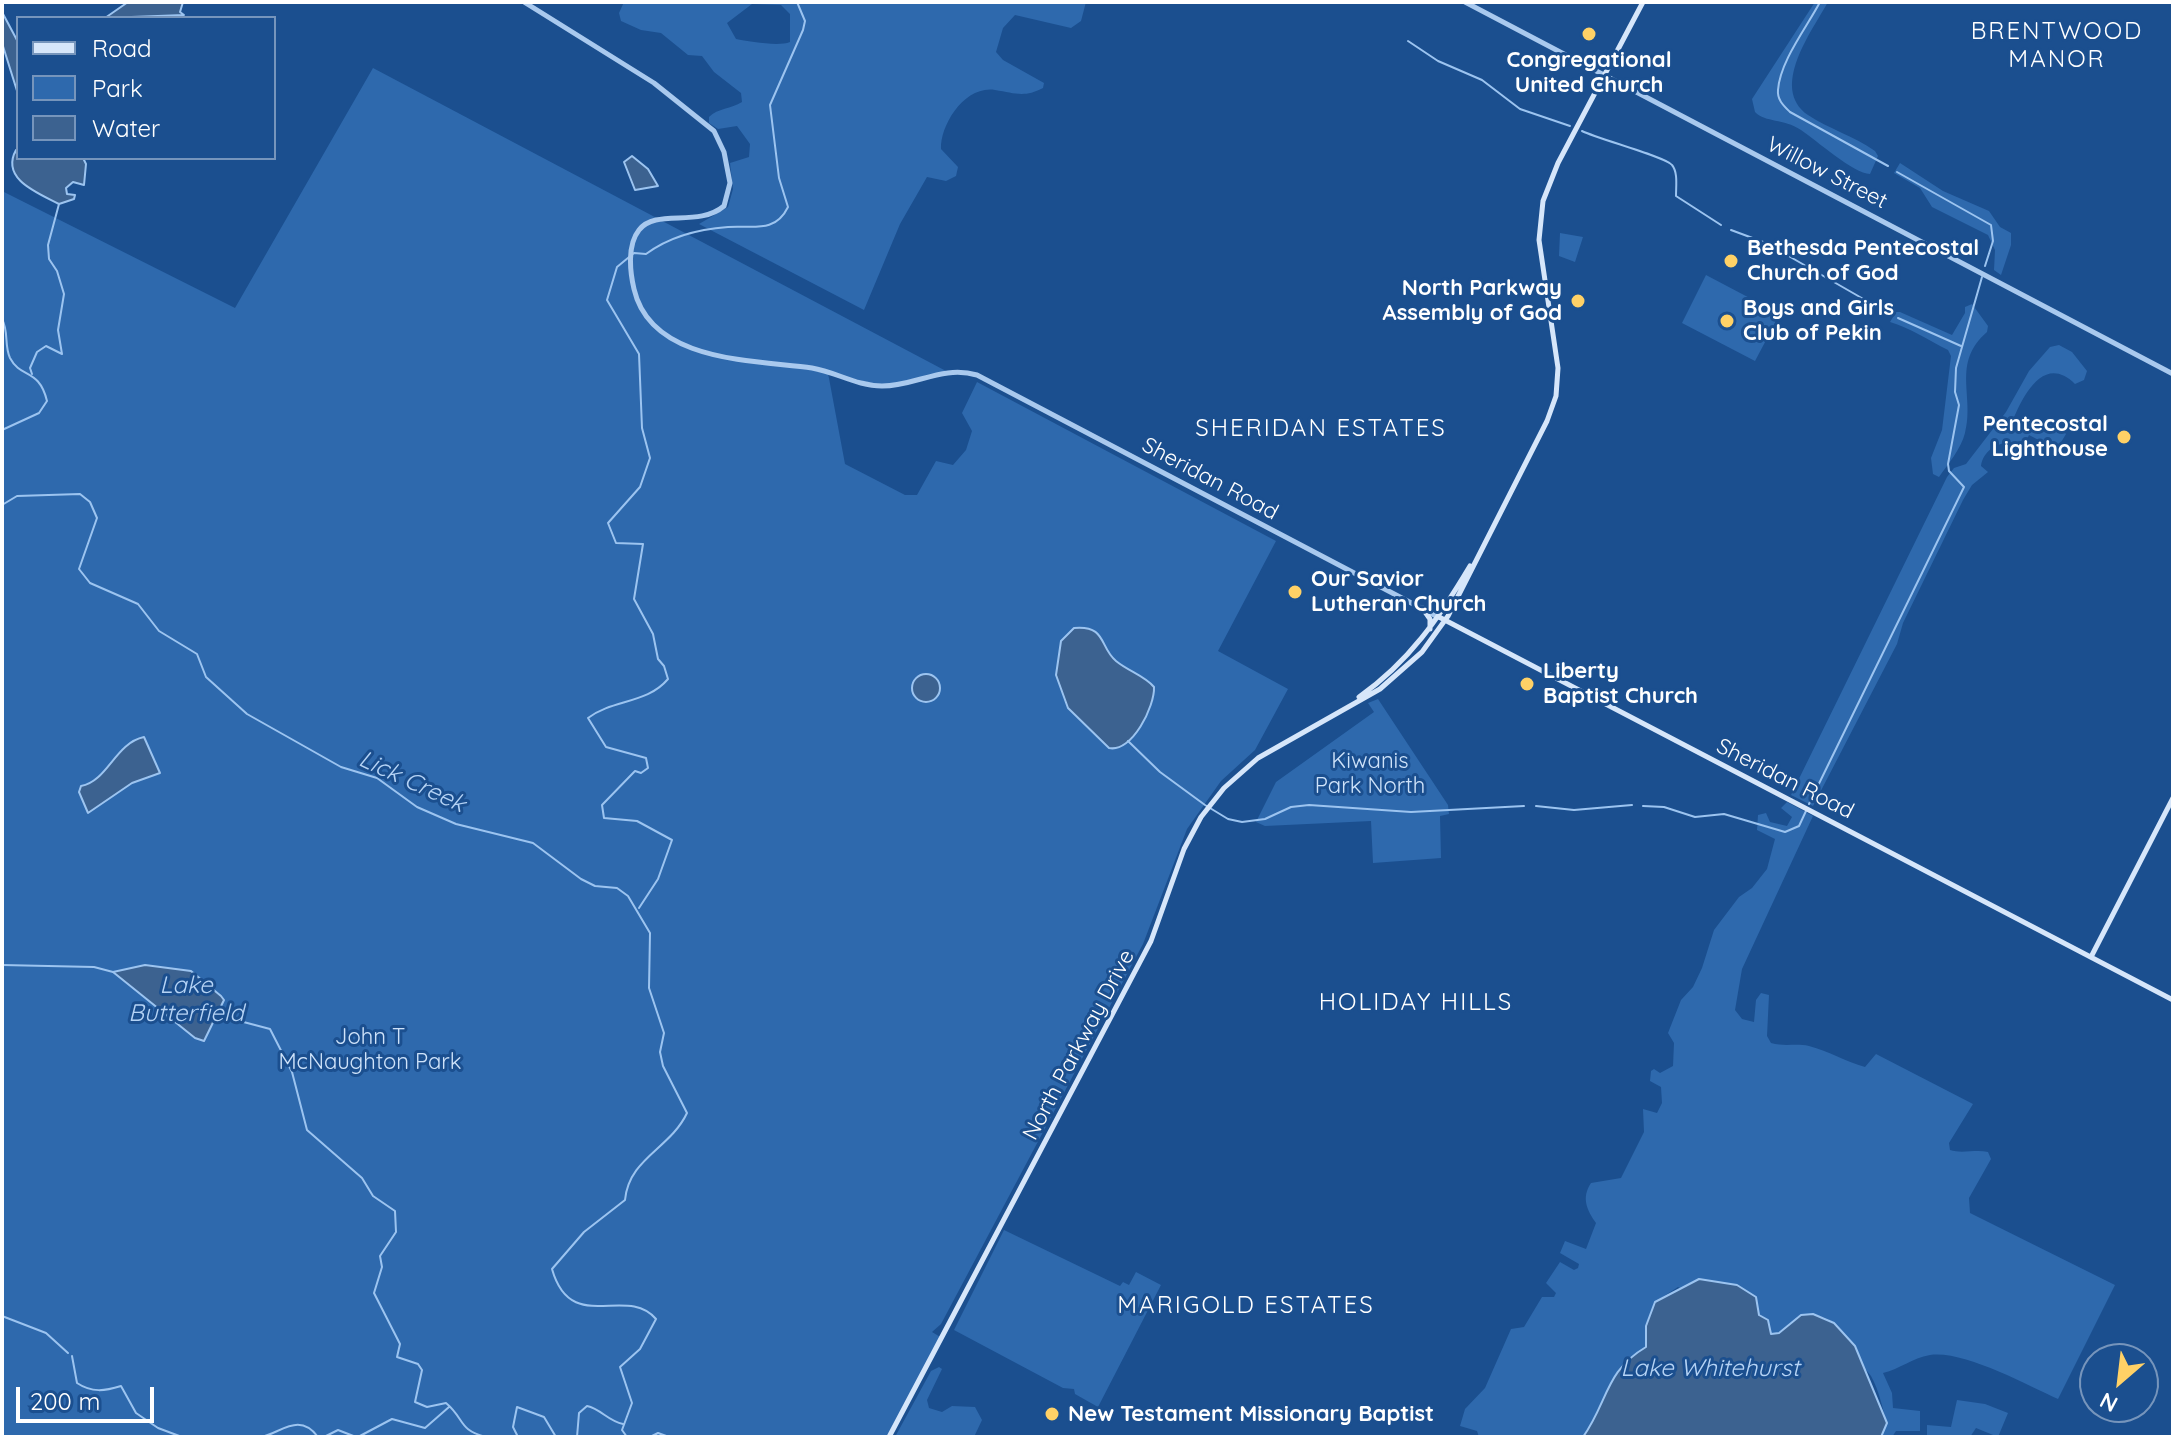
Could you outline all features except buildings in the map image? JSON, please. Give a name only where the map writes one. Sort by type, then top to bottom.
[{"type":"main road","name":"North Parkway Drive","points":[[889,1437],[1151,941],[1184,849],[1209,806],[1258,758],[1395,679],[1435,636],[1487,538],[1554,404],[1558,360],[1541,251],[1540,217],[1550,181],[1643,2]]},
{"type":"main road","points":[[1423,608],[1435,610],[1450,605],[1461,629],[1446,630],[1435,636]]},
{"type":"main road","points":[[1423,608],[1430,619],[1429,631]]},
{"type":"main road","name":"North Parkway Drive","points":[[1338,711],[1395,669],[1442,619]]},
{"type":"main road","name":"Sheridan Road","points":[[1442,619],[2173,1000]]},
{"type":"main road","points":[[2091,957],[2173,798]]},
{"type":"street","name":"Sheridan Road","points":[[524,2],[658,86],[708,126],[721,144],[731,189],[725,205],[697,219],[647,223],[636,233],[631,259],[635,291],[648,317],[668,335],[697,349],[743,363],[817,369],[874,386],[901,384],[946,371],[977,375],[1442,619]]},
{"type":"street","name":"Willow Street","points":[[1465,2],[2173,374]]},
{"type":"green space","points":[[624,2],[1086,2],[1081,21],[1071,28],[1015,15],[1003,28],[996,52],[1003,60],[1044,83],[1043,88],[1025,94],[984,90],[964,100],[956,109],[945,129],[941,149],[958,167],[956,176],[946,181],[927,177],[900,224],[864,310],[699,224],[728,207],[733,189],[730,163],[749,157],[750,144],[737,126],[718,129],[709,123],[709,117],[713,114],[742,102],[741,93],[714,72],[702,56],[688,55],[661,33],[641,30],[621,21],[619,13]],"holes":[[[752,4],[781,5],[790,14],[790,42],[771,44],[736,39],[727,23]]]},
{"type":"green space","points":[[1815,2],[1828,2],[1797,59],[1792,90],[1797,104],[1808,115],[1875,151],[1878,156],[1870,174],[1845,163],[1794,126],[1764,118],[1755,112],[1752,99]]},
{"type":"green space","name":"John T McNaughton Park","points":[[373,68],[946,371],[885,386],[828,373],[845,464],[905,495],[917,495],[936,461],[953,465],[966,450],[972,431],[962,413],[977,382],[1276,541],[1218,651],[1288,689],[1255,750],[1221,781],[1187,829],[1143,944],[941,1324],[932,1332],[942,1338],[889,1437],[2,1437],[2,191],[235,308]]},
{"type":"green space","points":[[1900,163],[1943,191],[1989,211],[2000,227],[2011,233],[2011,245],[2001,275],[1994,270],[1995,250],[1988,235],[1932,207],[1920,188],[1894,173]]},
{"type":"green space","points":[[1560,233],[1583,237],[1575,262],[1559,256]]},
{"type":"green space","points":[[1706,275],[1780,314],[1755,361],[1682,323]]},
{"type":"green space","points":[[1972,304],[1988,326],[1987,332],[1976,344],[1967,368],[1968,406],[1963,439],[1939,477],[1933,474],[1931,458],[1942,430],[1951,356],[1948,350],[1890,322],[1896,312],[1900,312],[1952,335],[1965,313],[1965,307]]},
{"type":"green space","points":[[2059,345],[2072,352],[2087,371],[2084,380],[2075,384],[2053,373],[2043,376],[2027,392],[2011,425],[2017,429],[2049,424],[2066,434],[2060,444],[2052,447],[2029,435],[2019,458],[2012,455],[2011,442],[1988,452],[1981,466],[1988,472],[1972,485],[1963,500],[1903,623],[1897,644],[1813,806],[1791,795],[1947,477],[1954,468],[1966,464],[2006,412],[2029,371],[2050,347]]},
{"type":"green space","name":"Kiwanis Park North","points":[[1378,699],[1448,805],[1449,814],[1440,816],[1441,858],[1373,863],[1371,821],[1265,826],[1256,822],[1276,782],[1374,712],[1368,703]]},
{"type":"green space","points":[[1787,802],[1813,816],[1742,969],[1735,1010],[1742,1019],[1754,1022],[1756,1000],[1761,993],[1769,995],[1767,1036],[1771,1043],[1809,1046],[1865,1067],[1876,1054],[1973,1104],[1949,1143],[1950,1150],[1988,1152],[1991,1159],[1969,1198],[1970,1213],[2115,1285],[2086,1343],[2079,1343],[2079,1357],[2058,1399],[1976,1363],[1944,1355],[1924,1356],[1883,1373],[1892,1393],[1893,1408],[1920,1411],[1920,1431],[1896,1431],[1892,1437],[1881,1437],[1887,1423],[1876,1387],[1834,1323],[1808,1315],[1771,1334],[1678,1287],[1655,1302],[1646,1347],[1633,1356],[1616,1376],[1583,1437],[1479,1437],[1477,1431],[1460,1426],[1465,1409],[1485,1388],[1511,1329],[1524,1327],[1542,1297],[1554,1297],[1556,1293],[1546,1283],[1560,1262],[1574,1270],[1578,1268],[1579,1264],[1560,1253],[1565,1241],[1586,1249],[1596,1223],[1586,1204],[1588,1188],[1591,1183],[1621,1178],[1644,1132],[1643,1109],[1657,1113],[1662,1103],[1661,1087],[1650,1081],[1651,1071],[1654,1069],[1660,1073],[1673,1066],[1674,1043],[1668,1033],[1681,1000],[1693,987],[1702,968],[1714,930],[1739,897],[1752,888],[1767,869],[1775,839],[1757,830],[1758,815],[1766,813],[1770,822],[1787,826],[1792,817],[1781,808]]},
{"type":"green space","points":[[1004,1230],[1120,1286],[1123,1282],[1129,1285],[1136,1272],[1161,1285],[1098,1407],[1075,1394],[1074,1389],[1063,1388],[954,1330]]},
{"type":"green space","points":[[939,1367],[942,1369],[927,1400],[929,1408],[942,1412],[952,1406],[975,1407],[982,1420],[974,1437],[895,1437],[931,1371]]},
{"type":"green space","points":[[1957,1400],[1985,1404],[2008,1413],[1998,1437],[1976,1428],[1970,1437],[1927,1437],[1927,1425],[1951,1427]]},
{"type":"water","points":[[128,2],[183,2],[180,12],[184,15],[108,16]]},
{"type":"water","points":[[2,12],[16,38],[16,88],[2,43]]},
{"type":"water","points":[[16,150],[16,160],[84,160],[84,185],[73,182],[66,188],[67,194],[75,195],[74,199],[59,204],[24,184],[13,169]]},
{"type":"water","points":[[632,156],[648,169],[658,186],[635,190],[624,162]]},
{"type":"water","points":[[1074,628],[1097,633],[1116,661],[1154,687],[1146,716],[1134,736],[1118,748],[1109,748],[1068,708],[1056,675],[1061,641]]},
{"type":"water","points":[[926,674],[936,678],[940,688],[936,698],[926,702],[916,698],[912,688],[916,678]]},
{"type":"water","points":[[144,737],[160,773],[132,783],[88,813],[79,792],[81,786],[98,777],[126,746]]},
{"type":"water","name":"Lake Butterfield","points":[[145,965],[191,971],[221,996],[224,1000],[204,1041],[195,1038],[113,972]]},
{"type":"water","name":"Lake Whitehurst","points":[[1699,1279],[1737,1285],[1756,1297],[1759,1315],[1768,1320],[1771,1334],[1779,1333],[1801,1315],[1813,1314],[1834,1323],[1855,1346],[1887,1423],[1881,1437],[1583,1437],[1622,1366],[1646,1347],[1646,1326],[1655,1302]]},
{"type":"waterway","points":[[639,908],[658,879],[672,840],[637,821],[604,818],[602,805],[635,771],[641,773],[648,768],[646,758],[606,747],[588,718],[608,707],[650,693],[668,679],[658,659],[653,634],[634,599],[643,544],[616,543],[608,523],[640,487],[650,458],[642,428],[639,354],[607,300],[617,267],[634,253],[646,254],[685,235],[707,230],[770,225],[783,216],[788,207],[779,178],[770,105],[803,30],[805,21],[797,2]]},
{"type":"waterway","points":[[1820,2],[1784,68],[1778,90],[1780,100],[1790,112],[1888,166]]},
{"type":"waterway","points":[[1408,41],[1438,61],[1482,80],[1520,109],[1570,126]]},
{"type":"waterway","points":[[1582,131],[1672,165],[1676,196],[1721,225]]},
{"type":"waterway","points":[[1897,172],[1991,225],[1993,241],[1985,266]]},
{"type":"waterway","points":[[32,374],[30,368],[37,352],[46,346],[62,354],[58,330],[64,294],[57,271],[49,259],[48,245],[59,204]]},
{"type":"waterway","points":[[1731,230],[1766,243],[1886,312]]},
{"type":"waterway","points":[[1809,804],[1964,487],[1949,471],[1948,464],[1959,405],[1955,392],[1956,368],[1982,277]]},
{"type":"waterway","points":[[1898,318],[1961,346]]},
{"type":"waterway","name":"Lick Creek","points":[[2,319],[10,358],[14,365],[35,378],[47,401],[39,413],[2,430]]},
{"type":"waterway","name":"Lick Creek","points":[[2,505],[17,496],[80,494],[90,502],[97,518],[79,569],[90,583],[138,604],[159,631],[197,654],[206,677],[247,714],[341,767],[377,778],[417,807],[456,824],[533,843],[581,879],[595,886],[617,888],[628,896],[650,933],[649,988],[664,1033],[660,1052],[663,1066],[687,1113],[671,1136],[634,1174],[625,1200],[584,1232],[552,1269],[561,1289],[572,1300],[585,1305],[630,1306],[644,1310],[656,1319],[640,1349],[620,1367],[632,1403],[622,1430],[627,1437]]},
{"type":"waterway","points":[[1128,741],[1160,772],[1205,805],[1228,819],[1242,822],[1265,819],[1291,807],[1309,805],[1411,812],[1524,806]]},
{"type":"waterway","points":[[1536,806],[1574,810],[1632,805]]},
{"type":"waterway","points":[[1643,806],[1664,807],[1695,817],[1724,814],[1785,832],[1799,826],[1806,811]]},
{"type":"waterway","points":[[2,965],[94,967],[113,972]]},
{"type":"waterway","points":[[217,1015],[270,1029],[292,1072],[307,1130],[362,1178],[373,1196],[395,1211],[396,1232],[380,1256],[382,1267],[374,1293],[400,1344],[397,1357],[418,1364],[422,1370],[415,1402],[427,1407],[446,1403],[466,1427],[486,1437]]},
{"type":"waterway","points":[[2,1316],[46,1333],[68,1353]]},
{"type":"waterway","points":[[72,1356],[77,1383],[99,1390],[121,1386],[136,1413],[158,1428],[182,1437]]},
{"type":"waterway","points":[[577,1437],[579,1413],[587,1406],[623,1424]]},
{"type":"waterway","points":[[358,1437],[392,1419],[425,1428],[449,1407]]},
{"type":"waterway","points":[[518,1437],[513,1427],[517,1407],[544,1417],[556,1437]]},
{"type":"waterway","points":[[262,1437],[298,1425],[305,1426],[318,1437]]},
{"type":"waterway","points":[[324,1437],[338,1430],[356,1437]]},
{"type":"waterway","name":"Lick Creek","points":[[650,1437],[658,1433],[669,1437]]},
{"type":"waterway","points":[[244,1437],[262,1437]]},
{"type":"place","name":"Congregational United Church","points":[[1589,34]]},
{"type":"place","name":"Bethesda Pentecostal Church of God","points":[[1731,261]]},
{"type":"place","name":"North Parkway Assembly of God","points":[[1578,301]]},
{"type":"place","name":"Boys and Girls Club of Pekin","points":[[1727,321]]},
{"type":"place","name":"Pentecostal Lighthouse","points":[[2124,437]]},
{"type":"place","name":"Our Savior Lutheran Church","points":[[1295,592]]},
{"type":"place","name":"Liberty Baptist Church","points":[[1527,684]]},
{"type":"place","name":"New Testament Missionary Baptist","points":[[1052,1414]]},
{"type":"district","name":"BRENTWOOD MANOR","points":[[2057,46]]},
{"type":"district","name":"SHERIDAN ESTATES","points":[[1321,429]]},
{"type":"district","name":"HOLIDAY HILLS","points":[[1416,1003]]},
{"type":"district","name":"MARIGOLD ESTATES","points":[[1246,1306]]}]
